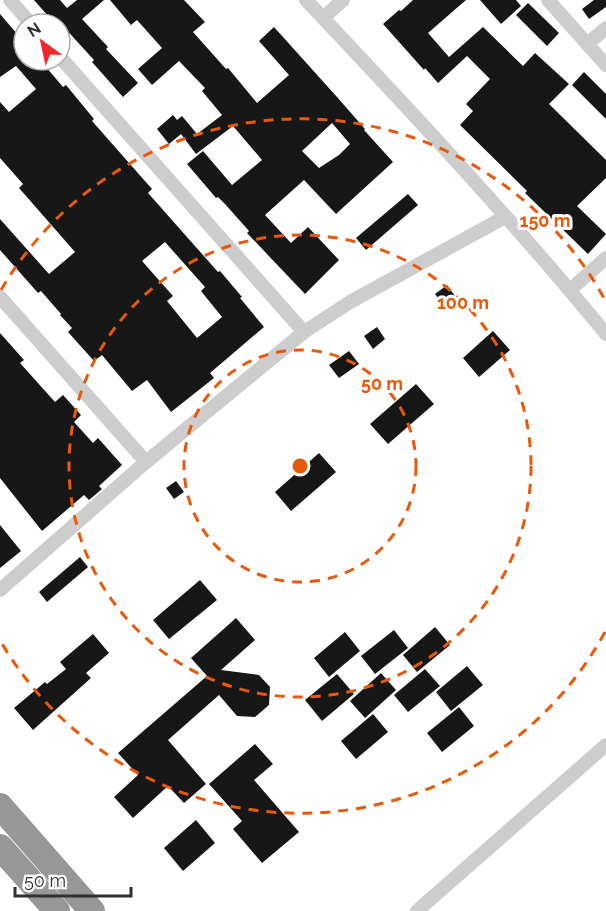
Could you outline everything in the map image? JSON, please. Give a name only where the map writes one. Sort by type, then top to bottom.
[{"type":"highway","points":[[0,806],[92,911]]},
{"type":"highway","points":[[0,847],[57,911]]},
{"type":"street","points":[[10,0],[20,12]]},
{"type":"street","points":[[306,0],[414,114],[570,290],[606,334]]},
{"type":"street","points":[[323,18],[343,0]]},
{"type":"street","points":[[548,0],[606,65]]},
{"type":"street","points":[[587,44],[606,28]]},
{"type":"street","points":[[72,71],[304,332]]},
{"type":"street","points":[[0,590],[146,462],[304,332],[350,302],[505,217]]},
{"type":"street","points":[[570,290],[606,258]]},
{"type":"street","points":[[0,297],[146,462]]},
{"type":"street","points":[[417,911],[606,745]]},
{"type":"building","points":[[34,0],[60,0],[67,8],[77,0],[104,0],[82,19],[138,83],[123,97],[72,36],[72,12],[44,12]]},
{"type":"building","points":[[110,0],[184,0],[205,22],[193,32],[226,69],[228,68],[257,103],[289,75],[259,41],[274,27],[393,162],[336,214],[304,180],[265,215],[291,243],[308,227],[339,260],[305,294],[247,233],[249,231],[218,197],[216,198],[187,164],[203,151],[232,185],[262,160],[233,126],[196,154],[181,134],[169,144],[157,129],[173,115],[177,120],[182,116],[197,134],[222,115],[202,91],[205,88],[179,61],[152,85],[138,69],[162,48],[137,20],[131,25]],"holes":[[[332,123],[350,144],[339,155],[319,168],[302,151]]]},
{"type":"building","points":[[413,0],[466,0],[428,33],[449,57],[483,27],[523,66],[535,53],[569,84],[549,104],[606,160],[606,178],[577,206],[606,234],[588,254],[460,125],[473,111],[466,104],[490,79],[467,56],[438,83],[383,24]]},
{"type":"building","points":[[480,0],[516,0],[521,6],[501,24]]},
{"type":"building","points":[[594,0],[606,0],[606,7],[589,19],[582,9]]},
{"type":"building","points":[[528,3],[559,33],[547,46],[516,15]]},
{"type":"building","points":[[0,14],[12,28],[12,69],[0,77]]},
{"type":"building","points":[[21,72],[50,72],[63,87],[66,85],[94,119],[92,121],[152,189],[148,193],[218,272],[220,271],[264,327],[210,373],[214,378],[171,412],[147,380],[132,391],[102,355],[94,361],[68,332],[72,328],[61,314],[41,291],[38,293],[0,250],[0,219],[49,274],[75,252],[19,188],[23,184],[0,158],[0,102],[9,112],[36,89]],"holes":[[[165,242],[205,287],[201,291],[222,317],[197,338],[167,301],[173,296],[142,261]]]},
{"type":"building","points":[[584,72],[606,94],[606,119],[572,85]]},
{"type":"building","points":[[408,194],[418,205],[366,250],[356,238]]},
{"type":"building","points":[[447,285],[455,296],[443,304],[435,294]]},
{"type":"building","points":[[377,327],[385,339],[373,349],[364,336]]},
{"type":"building","points":[[493,331],[510,350],[479,377],[463,358]]},
{"type":"building","points":[[0,333],[24,360],[20,363],[55,402],[63,395],[81,415],[74,422],[93,443],[98,438],[122,465],[99,486],[102,489],[89,500],[84,495],[42,531],[0,478]]},
{"type":"building","points":[[349,351],[359,364],[339,378],[329,365]]},
{"type":"building","points":[[416,384],[434,404],[388,444],[370,424]]},
{"type":"building","points":[[319,453],[336,472],[291,511],[275,492]]},
{"type":"building","points":[[176,481],[184,492],[174,499],[166,488]]},
{"type":"building","points":[[0,525],[21,551],[0,568]]},
{"type":"building","points":[[80,557],[88,567],[47,602],[39,592]]},
{"type":"building","points":[[200,580],[217,600],[169,639],[153,620]]},
{"type":"building","points":[[236,618],[255,640],[221,670],[259,675],[270,687],[269,705],[255,717],[237,716],[219,695],[168,740],[206,784],[184,803],[168,786],[133,818],[114,797],[138,775],[118,753],[207,676],[191,658]]},
{"type":"building","points":[[435,627],[450,645],[417,672],[403,655]]},
{"type":"building","points":[[394,630],[408,648],[375,674],[361,656]]},
{"type":"building","points":[[345,632],[360,651],[329,677],[314,658]]},
{"type":"building","points":[[93,634],[109,653],[86,673],[91,678],[33,730],[14,708],[45,682],[47,684],[66,669],[60,662]]},
{"type":"building","points":[[467,666],[483,685],[451,711],[436,692]]},
{"type":"building","points":[[425,669],[440,686],[408,712],[394,695]]},
{"type":"building","points":[[381,673],[396,690],[365,718],[350,701]]},
{"type":"building","points":[[337,674],[354,694],[322,721],[305,700]]},
{"type":"building","points":[[459,707],[474,726],[442,752],[427,733]]},
{"type":"building","points":[[373,714],[388,732],[356,759],[341,741]]},
{"type":"building","points":[[255,744],[273,764],[254,780],[299,832],[262,863],[233,829],[242,821],[209,784]]},
{"type":"building","points":[[196,820],[215,843],[183,871],[164,848]]}]
